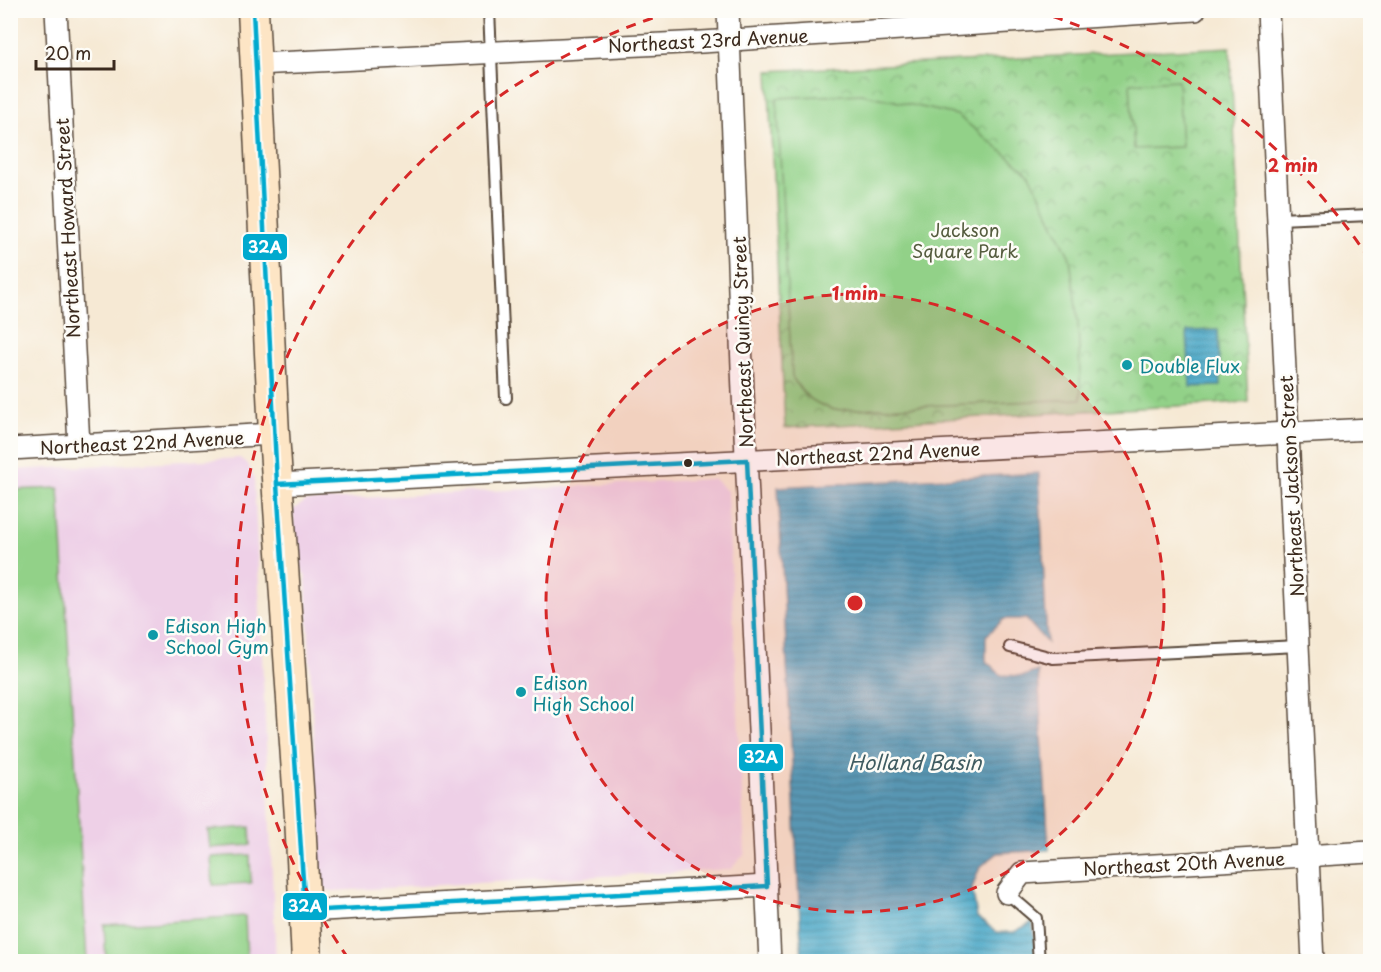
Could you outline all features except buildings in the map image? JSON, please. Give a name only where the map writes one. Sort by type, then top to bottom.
[{"type":"street","name":"Northeast Howard Street","points":[[56,10],[80,445]]},
{"type":"street","points":[[253,10],[274,434],[307,962]]},
{"type":"street","name":"Northeast Quincy Street","points":[[728,10],[770,962]]},
{"type":"street","name":"Northeast 23rd Avenue","points":[[256,64],[702,42],[981,18],[1195,10]]},
{"type":"street","name":"Northeast Jackson Street","points":[[1268,10],[1313,962]]},
{"type":"street","name":"Northeast 22nd Avenue","points":[[277,484],[1371,429]]},
{"type":"street","name":"Northeast 22nd Avenue","points":[[10,449],[274,434]]},
{"type":"street","name":"Northeast 20th Avenue","points":[[1007,893],[1022,873],[1371,852]]},
{"type":"street","points":[[305,911],[767,886]]},
{"type":"lane","points":[[489,10],[506,398]]},
{"type":"lane","points":[[1279,219],[1371,215]]},
{"type":"lane","points":[[1010,646],[1053,658],[1299,646]]},
{"type":"lane","points":[[1007,893],[1036,918],[1039,962]]},
{"type":"shaded area","points":[[240,458],[248,464],[254,478],[276,961],[11,962],[11,470]]},
{"type":"shaded area","name":"Edison High School","points":[[714,479],[727,491],[745,853],[731,869],[333,891],[316,887],[308,846],[317,810],[306,578],[296,557],[293,510],[306,501]]},
{"type":"green space","name":"Jackson Square Park","points":[[1230,47],[1248,402],[785,428],[768,71]]},
{"type":"green space","points":[[1178,80],[1182,147],[1134,149],[1130,83]]},
{"type":"green space","points":[[862,94],[957,115],[1030,174],[1070,258],[1078,323],[1081,399],[834,410],[809,398],[796,384],[792,377],[777,98]]},
{"type":"green space","points":[[59,488],[87,961],[11,961],[11,490]]},
{"type":"green space","points":[[250,827],[251,845],[210,848],[208,830]]},
{"type":"green space","points":[[250,855],[251,883],[213,885],[211,857]]},
{"type":"green space","points":[[245,916],[247,961],[106,961],[104,925]]},
{"type":"water","points":[[1218,330],[1221,386],[1190,387],[1187,331]]},
{"type":"water","name":"Holland Basin","points":[[1039,473],[1047,643],[1026,619],[1004,619],[986,636],[986,661],[1001,675],[1024,676],[1038,671],[1049,850],[998,853],[980,867],[972,888],[977,917],[997,932],[1014,932],[1033,922],[1036,961],[802,961],[778,487]]},
{"type":"transit line","name":"32A","points":[[253,10],[277,484]]},
{"type":"transit line","name":"32A","points":[[747,460],[767,886],[305,911],[277,484],[747,460]]},
{"type":"place","name":"Double Flux","points":[[1127,365]]},
{"type":"place","name":"Edison High School Gym","points":[[153,635]]},
{"type":"place","name":"Edison High School","points":[[521,692]]}]
